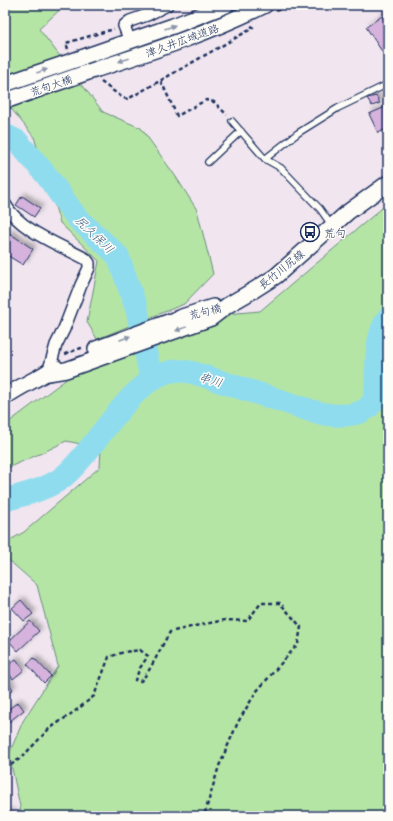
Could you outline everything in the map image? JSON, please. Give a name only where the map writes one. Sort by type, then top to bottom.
[{"type":"main road","name":"津久井広域道路","points":[[80,58],[200,16],[226,5]]},
{"type":"main road","name":"津久井広域道路","points":[[99,76],[265,5]]},
{"type":"main road","name":"荒句大橋","points":[[5,84],[80,58]]},
{"type":"main road","name":"荒句大橋","points":[[5,101],[99,76]]},
{"type":"main road","name":"長竹川尻線","points":[[228,306],[276,276],[332,226],[365,199],[388,183]]},
{"type":"main road","name":"荒句橋","points":[[48,373],[64,366],[211,318],[228,306]]},
{"type":"main road","points":[[5,397],[24,384],[48,373]]},
{"type":"street","points":[[130,41],[124,26],[130,20],[147,15],[167,5]]},
{"type":"street","points":[[5,204],[13,216],[27,226],[43,237],[86,259],[89,263],[89,268],[76,298],[72,312],[56,345],[48,373]]},
{"type":"lane","points":[[265,159],[298,133],[338,108],[388,84]]},
{"type":"lane","points":[[232,121],[265,159],[281,168],[320,209],[332,226]]},
{"type":"lane","points":[[208,162],[241,131]]},
{"type":"path","points":[[99,76],[123,98],[128,99],[253,28],[250,24]]},
{"type":"path","points":[[66,43],[124,26]]},
{"type":"path","points":[[161,81],[177,116],[206,100],[214,102],[223,111]]},
{"type":"path","points":[[5,769],[22,757],[50,729],[94,696],[109,657],[124,652],[140,650],[148,656],[140,668],[135,680],[140,681],[146,675],[160,647],[170,632],[225,620],[247,621],[261,602],[280,603],[301,627],[298,644],[256,692],[238,722],[219,766],[204,816]]},
{"type":"green space","points":[[5,5],[65,5],[39,29],[103,112],[141,128],[176,177],[197,210],[213,274],[184,304],[97,339],[87,322],[99,261],[60,223],[34,137],[5,101]]},
{"type":"green space","points":[[388,203],[388,816],[22,816],[9,754],[23,721],[58,666],[37,585],[5,557],[5,543],[24,532],[100,467],[101,448],[66,441],[5,469],[5,425],[100,354],[191,317],[260,311]]},
{"type":"building","points":[[382,16],[388,26],[388,51],[383,53],[366,27]]},
{"type":"building","points":[[376,96],[380,103],[372,106],[367,98]]},
{"type":"building","points":[[388,106],[388,128],[378,133],[369,114]]},
{"type":"building","points":[[388,141],[388,149],[384,143]]},
{"type":"building","points":[[22,196],[40,208],[34,217],[16,205]]},
{"type":"building","points":[[9,233],[33,249],[23,265],[5,254],[5,240]]},
{"type":"building","points":[[21,600],[33,614],[24,621],[12,608]]},
{"type":"building","points":[[30,621],[39,631],[18,651],[9,641]]},
{"type":"building","points":[[34,658],[51,676],[44,683],[27,664]]},
{"type":"building","points":[[16,659],[24,670],[13,679],[5,668]]},
{"type":"building","points":[[5,678],[13,689],[5,695]]},
{"type":"building","points":[[18,702],[24,710],[5,725],[5,712]]},
{"type":"building","points":[[11,812],[12,816],[5,816],[5,814]]},
{"type":"waterway","name":"尻久保川","points":[[5,135],[17,141],[47,176],[77,218],[118,256],[137,310],[151,379]]},
{"type":"waterway","name":"串川","points":[[5,500],[42,489],[62,478],[75,466],[114,417],[142,387],[157,376],[176,370],[194,373],[320,413],[350,415],[362,411],[367,408],[374,399],[379,339],[388,318]]},
{"type":"place","name":"荒句","points":[[310,232]]}]
